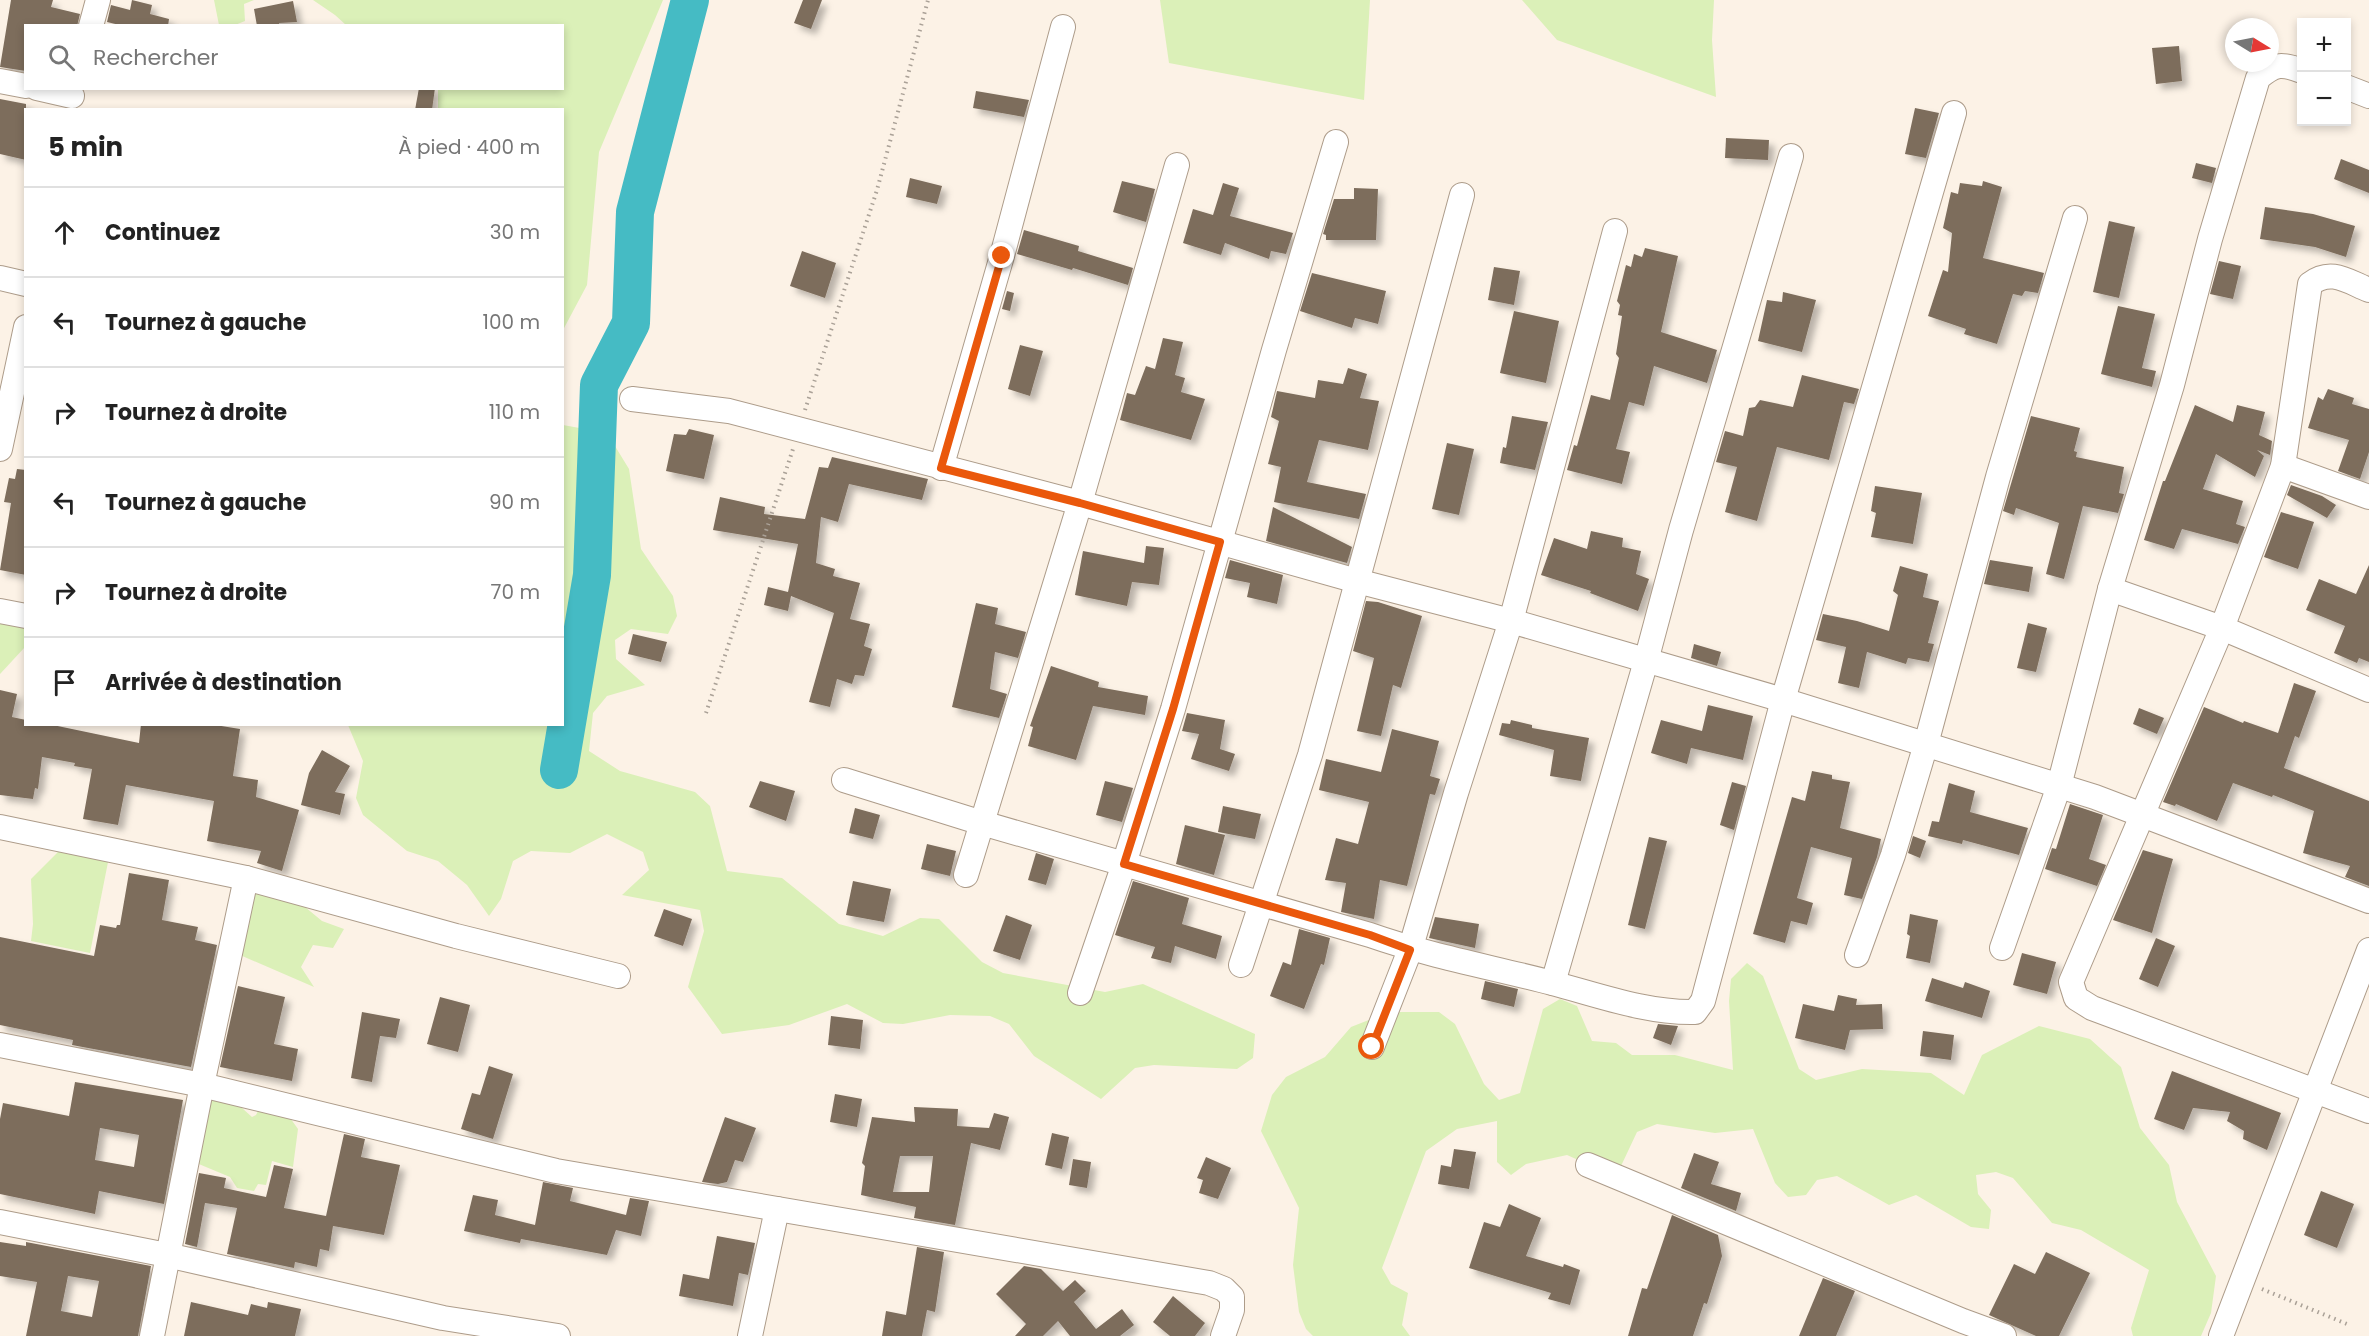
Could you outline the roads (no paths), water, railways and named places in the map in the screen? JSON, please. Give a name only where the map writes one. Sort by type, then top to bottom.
[{"type":"street","points":[[92,24],[98,0]]},
{"type":"street","points":[[941,468],[1002,256],[1062,27]]},
{"type":"street","points":[[2002,948],[2059,786],[2110,589],[2172,385],[2210,239],[2258,78],[2271,67],[2286,65],[2297,69]]},
{"type":"street","points":[[0,81],[24,86]]},
{"type":"street","points":[[2351,89],[2369,96]]},
{"type":"street","points":[[44,90],[72,98]]},
{"type":"street","points":[[844,780],[982,823],[1370,935],[1410,950],[1552,983],[1609,1000],[1695,1012],[1703,1002],[1783,700],[1954,113]]},
{"type":"street","points":[[1080,993],[1173,709],[1336,142]]},
{"type":"street","points":[[1552,983],[1646,660],[1681,530],[1791,156]]},
{"type":"street","points":[[966,875],[1080,503],[1178,165]]},
{"type":"street","points":[[1241,965],[1311,755],[1462,195]]},
{"type":"street","points":[[1857,955],[1893,855],[1926,744],[1998,477],[2075,218]]},
{"type":"street","points":[[1372,1047],[1410,950],[1456,793],[1511,621],[1615,231]]},
{"type":"street","points":[[2369,290],[2334,275],[2320,276],[2310,284],[2283,466],[2222,628],[2070,982],[2076,998],[2092,1008],[2369,1111]]},
{"type":"street","points":[[0,278],[24,284]]},
{"type":"street","points":[[0,449],[24,338]]},
{"type":"street","points":[[632,399],[729,411],[799,429],[1080,503],[1646,660],[2059,786],[2142,814],[2369,901]]},
{"type":"street","points":[[2283,466],[2369,498]]},
{"type":"street","points":[[2110,589],[2222,628],[2369,690]]},
{"type":"street","points":[[0,611],[24,616]]},
{"type":"street","points":[[0,827],[246,878],[456,936],[618,976]]},
{"type":"street","points":[[152,1336],[246,878]]},
{"type":"street","points":[[2221,1336],[2369,950]]},
{"type":"street","points":[[0,1044],[202,1085],[556,1171],[1209,1283],[1224,1289],[1232,1297],[1232,1310],[1223,1336]]},
{"type":"street","points":[[1588,1165],[2004,1336]]},
{"type":"street","points":[[750,1336],[777,1209]]},
{"type":"street","points":[[0,1222],[167,1255],[443,1318],[558,1336]]},
{"type":"waterway","points":[[559,770],[592,575],[599,385],[631,323],[635,212],[690,0]]}]
